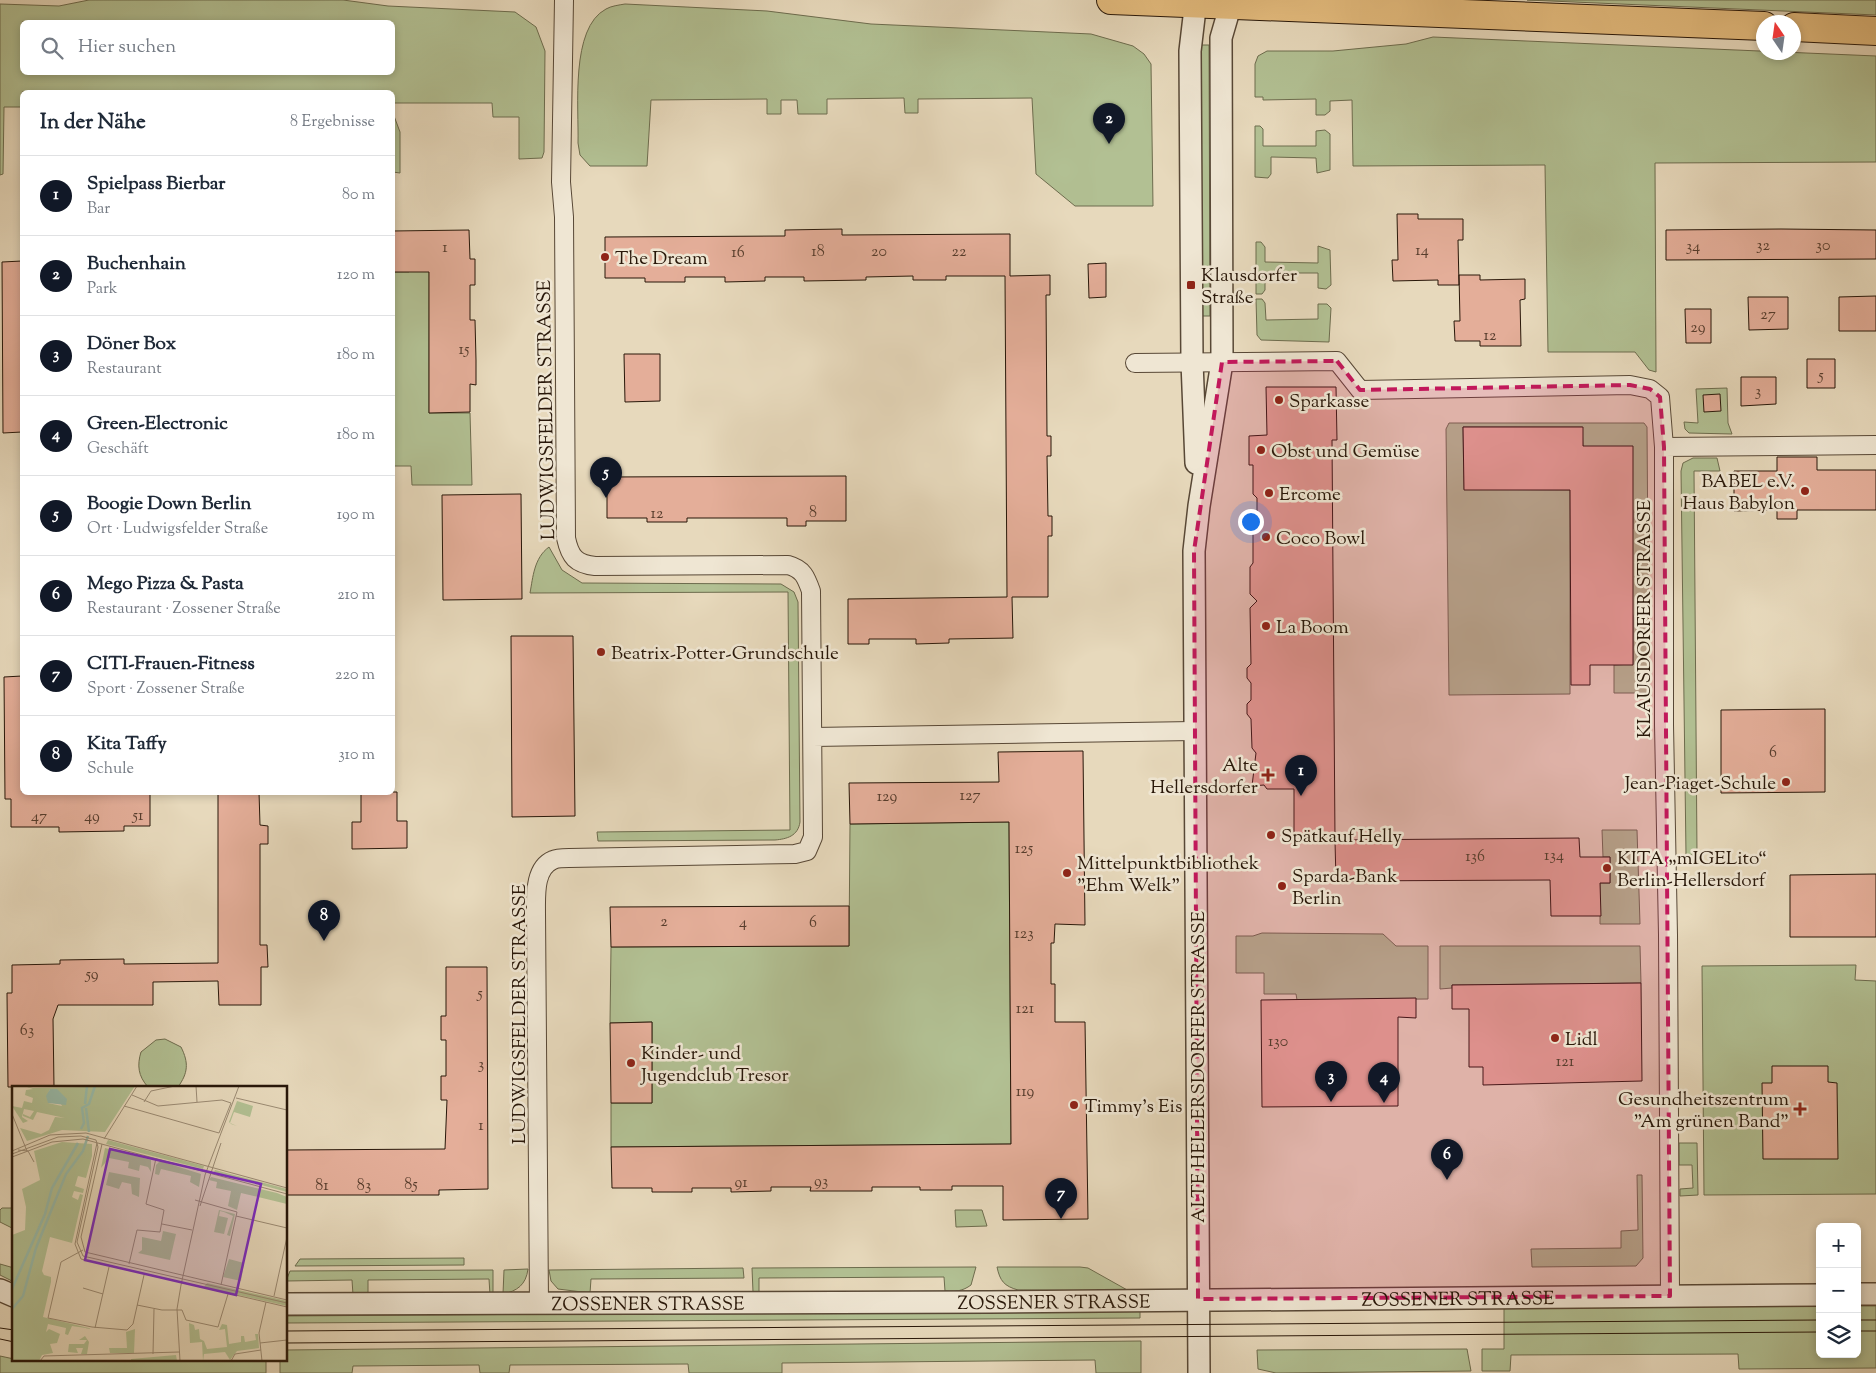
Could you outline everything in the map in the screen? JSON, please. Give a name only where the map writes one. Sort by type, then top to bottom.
[{"type":"main road","points":[[1111,0],[1232,2],[1756,26]]},
{"type":"main road","points":[[1801,27],[1876,31]]},
{"type":"street","name":"LUDWIGSFELDER STRASSE","points":[[539,1304],[536,888],[540,873],[552,860],[569,858],[795,854],[807,851],[813,837],[811,591],[807,578],[797,568],[769,565],[595,566],[580,564],[570,554],[566,538],[564,225],[561,182],[564,0]]},
{"type":"street","name":"ALTE HELLERSDORFER STRASSE","points":[[1196,2],[1190,51],[1192,362],[1198,506]]},
{"type":"street","name":"ALTE HELLERSDORFER STRASSE","points":[[1199,1373],[1194,551],[1198,506],[1222,362],[1221,38],[1232,2]]},
{"type":"street","name":"KLAUSDORFER STRASSE","points":[[1222,362],[1336,361],[1360,390],[1630,385],[1650,389],[1660,397],[1664,447],[1664,725],[1668,935],[1670,1296]]},
{"type":"street","points":[[1135,363],[1222,362]]},
{"type":"street","points":[[1664,447],[1876,445]]},
{"type":"street","points":[[813,737],[1194,732]]},
{"type":"street","points":[[0,1290],[12,1295]]},
{"type":"street","points":[[1861,1294],[1876,1294]]},
{"type":"street","name":"ZOSSENER STRASSE","points":[[288,1304],[1816,1295]]},
{"type":"highlighted area","points":[[1337,361],[1360,390],[1630,385],[1650,389],[1660,397],[1664,447],[1670,1296],[1198,1299],[1194,551],[1222,362]]},
{"type":"green space","points":[[89,0],[343,0],[388,6],[515,12],[536,27],[545,51],[544,152],[542,158],[519,159],[519,117],[493,117],[492,103],[395,103],[395,90],[20,90],[20,107],[4,107],[3,174],[0,175],[0,4],[59,6]]},
{"type":"green space","points":[[1527,0],[1876,0],[1876,15]]},
{"type":"green space","points":[[625,4],[767,11],[871,24],[1091,34],[1133,46],[1144,54],[1151,64],[1153,206],[1075,206],[1036,174],[1032,98],[918,99],[918,113],[905,113],[904,98],[827,99],[827,114],[798,114],[797,100],[781,100],[781,114],[767,114],[767,99],[651,100],[647,166],[590,166],[580,155],[578,143],[578,90],[582,51],[587,33],[595,19],[608,8]]},
{"type":"green space","points":[[1433,37],[1756,51],[1756,60],[1801,60],[1801,53],[1876,56],[1876,162],[1655,163],[1656,372],[1649,370],[1635,352],[1548,352],[1545,165],[1353,166],[1352,100],[1330,101],[1330,111],[1325,115],[1316,115],[1316,99],[1263,100],[1263,97],[1255,97],[1255,64],[1258,56],[1267,51],[1333,51],[1406,44]]},
{"type":"green space","points":[[1200,45],[1209,45],[1210,316],[1201,316]]},
{"type":"green space","points":[[395,119],[400,132],[400,173],[395,172]]},
{"type":"green space","points":[[1255,126],[1260,126],[1263,129],[1263,146],[1316,146],[1316,131],[1325,130],[1330,134],[1330,170],[1317,173],[1316,158],[1271,157],[1271,174],[1268,178],[1255,177]]},
{"type":"green space","points":[[1256,242],[1261,242],[1265,247],[1265,262],[1318,263],[1318,246],[1330,250],[1331,285],[1326,289],[1318,288],[1318,273],[1265,273],[1265,290],[1262,294],[1256,294]]},
{"type":"green space","points":[[410,264],[429,264],[429,413],[470,413],[472,485],[412,485],[411,466],[395,466],[395,272],[409,272]]},
{"type":"green space","points":[[1256,299],[1262,299],[1265,303],[1266,320],[1318,319],[1318,304],[1327,304],[1331,308],[1329,342],[1261,340],[1257,335]]},
{"type":"green space","points":[[1727,388],[1728,423],[1732,434],[1689,433],[1685,429],[1684,422],[1698,423],[1696,389]]},
{"type":"green space","points":[[1449,423],[1644,423],[1647,427],[1649,691],[1647,693],[1614,693],[1614,665],[1633,664],[1633,616],[1613,529],[1633,529],[1633,510],[1583,446],[1582,427],[1463,427],[1464,489],[1570,490],[1570,694],[1449,695],[1446,429]]},
{"type":"green space","points":[[1693,458],[1717,458],[1720,471],[1694,471],[1697,855],[1686,855],[1681,471],[1683,463]]},
{"type":"green space","points":[[549,547],[562,570],[582,583],[781,584],[794,592],[798,602],[800,822],[794,834],[788,838],[775,840],[598,841],[597,832],[790,830],[788,592],[530,593],[537,562]]},
{"type":"green space","points":[[1009,822],[1011,1144],[611,1147],[611,1103],[652,1103],[652,1022],[610,1023],[611,947],[849,946],[850,824]]},
{"type":"green space","points":[[1602,830],[1637,830],[1640,924],[1600,924],[1600,883],[1610,883],[1610,857],[1603,857]]},
{"type":"green space","points":[[1262,933],[1383,934],[1396,946],[1428,946],[1428,999],[1297,1000],[1296,994],[1264,994],[1264,973],[1236,973],[1236,936],[1253,936]]},
{"type":"green space","points":[[1440,946],[1640,946],[1641,983],[1452,985],[1452,988],[1440,989]]},
{"type":"green space","points":[[1856,965],[1855,980],[1876,981],[1876,1194],[1704,1195],[1702,966]]},
{"type":"green space","points":[[165,1039],[181,1047],[186,1068],[184,1077],[179,1086],[147,1086],[142,1079],[139,1070],[141,1052],[156,1040]]},
{"type":"green space","points":[[1679,1143],[1697,1143],[1698,1195],[1680,1196],[1680,1189],[1693,1188],[1692,1165],[1679,1165]]},
{"type":"green space","points":[[1637,1175],[1642,1175],[1643,1258],[1636,1266],[1532,1267],[1531,1249],[1621,1248],[1621,1231],[1638,1230]]},
{"type":"green space","points":[[2,1208],[12,1208],[12,1228],[0,1222],[0,1210]]},
{"type":"green space","points":[[955,1210],[982,1210],[987,1226],[956,1227]]},
{"type":"green space","points":[[464,1258],[464,1265],[295,1266],[300,1259]]},
{"type":"green space","points":[[0,1264],[12,1267],[12,1281],[0,1275]]},
{"type":"green space","points":[[976,1267],[971,1285],[956,1291],[945,1291],[944,1277],[759,1278],[759,1292],[753,1292],[752,1268]]},
{"type":"green space","points":[[997,1267],[1088,1268],[1129,1291],[1018,1290],[1009,1287],[1003,1282]]},
{"type":"green space","points":[[743,1268],[744,1278],[591,1279],[590,1293],[558,1289],[551,1281],[549,1270]]},
{"type":"green space","points":[[528,1269],[527,1275],[520,1286],[513,1291],[503,1294],[504,1270]]},
{"type":"green space","points":[[493,1270],[493,1295],[490,1295],[489,1279],[368,1280],[368,1295],[353,1295],[352,1280],[288,1281],[290,1271]]},
{"type":"green space","points":[[1816,1306],[1816,1358],[1861,1358],[1861,1306],[1876,1306],[1876,1368],[1739,1369],[1738,1354],[1511,1355],[1510,1371],[1482,1371],[1482,1349],[1504,1349],[1504,1308]]},
{"type":"green space","points":[[1140,1310],[1140,1318],[288,1323],[288,1316]]},
{"type":"green space","points":[[1141,1341],[1141,1373],[1096,1373],[1095,1360],[782,1363],[782,1373],[689,1373],[688,1364],[510,1365],[509,1373],[480,1373],[479,1365],[353,1366],[352,1373],[280,1373],[280,1360],[288,1360],[288,1350]]},
{"type":"green space","points":[[1467,1349],[1471,1371],[1276,1373],[1258,1369],[1257,1350]]},
{"type":"green space","points":[[0,1356],[12,1360],[266,1360],[266,1373],[0,1373]]},
{"type":"building","points":[[1397,214],[1418,214],[1418,219],[1463,219],[1463,240],[1458,240],[1459,285],[1438,285],[1438,280],[1393,281],[1392,260],[1398,260]]},
{"type":"building","points":[[842,229],[842,235],[1010,234],[1010,276],[1050,275],[1050,295],[1046,295],[1047,436],[1051,436],[1051,456],[1047,456],[1048,516],[1052,516],[1052,536],[1048,536],[1048,597],[1012,597],[1013,638],[949,639],[949,643],[916,644],[916,639],[869,639],[869,644],[848,644],[848,599],[1007,597],[1005,276],[946,276],[946,280],[913,280],[913,276],[866,277],[866,280],[804,281],[804,277],[765,277],[765,281],[725,282],[725,277],[685,277],[685,282],[645,282],[645,278],[605,278],[605,237],[785,236],[785,230]]},
{"type":"building","points":[[469,230],[470,259],[475,259],[475,285],[470,285],[470,320],[475,320],[476,360],[476,385],[470,384],[470,412],[429,413],[429,272],[395,272],[395,231]]},
{"type":"building","points":[[1666,230],[1876,230],[1876,259],[1666,260]]},
{"type":"building","points":[[20,261],[20,432],[3,433],[2,262]]},
{"type":"building","points":[[1106,263],[1106,297],[1089,298],[1088,264]]},
{"type":"building","points":[[1459,275],[1480,275],[1480,280],[1525,279],[1525,299],[1520,300],[1521,346],[1480,346],[1480,341],[1455,341],[1454,321],[1460,321]]},
{"type":"building","points":[[1876,296],[1876,331],[1839,331],[1839,297]]},
{"type":"building","points":[[1748,297],[1788,297],[1788,329],[1749,330]]},
{"type":"building","points":[[1685,309],[1711,309],[1711,343],[1686,343]]},
{"type":"building","points":[[624,354],[660,354],[660,401],[625,402]]},
{"type":"building","points":[[1807,359],[1835,359],[1835,388],[1807,388]]},
{"type":"building","points":[[1741,377],[1776,377],[1776,404],[1741,406]]},
{"type":"building","points":[[1266,387],[1336,387],[1337,440],[1332,440],[1335,840],[1579,838],[1580,857],[1610,857],[1610,883],[1600,883],[1601,916],[1551,916],[1550,880],[1336,881],[1335,841],[1294,841],[1294,789],[1267,789],[1264,785],[1252,786],[1256,753],[1252,748],[1251,719],[1247,714],[1247,704],[1251,700],[1251,683],[1247,678],[1247,668],[1251,664],[1250,608],[1257,601],[1250,594],[1250,567],[1253,563],[1253,527],[1257,523],[1257,498],[1253,494],[1253,465],[1249,465],[1249,436],[1267,435]]},
{"type":"building","points":[[1720,394],[1721,411],[1704,412],[1703,395]]},
{"type":"building","points":[[1463,427],[1583,427],[1583,446],[1633,446],[1633,665],[1590,665],[1590,685],[1571,685],[1570,490],[1464,490]]},
{"type":"building","name":"BABEL e.V. Haus Babylon","points":[[1777,457],[1817,457],[1817,470],[1876,470],[1876,510],[1797,510],[1797,519],[1777,519],[1777,510],[1734,511],[1734,471],[1777,471]]},
{"type":"building","points":[[846,476],[846,521],[806,521],[806,526],[787,526],[787,518],[687,518],[687,522],[647,522],[647,518],[607,518],[607,477]]},
{"type":"building","points":[[521,494],[522,599],[443,600],[442,495]]},
{"type":"building","points":[[511,636],[573,636],[575,816],[512,817]]},
{"type":"building","points":[[20,676],[20,795],[150,795],[150,826],[124,826],[124,831],[59,832],[59,827],[11,827],[11,799],[5,799],[4,677]]},
{"type":"building","points":[[1825,709],[1825,792],[1721,793],[1721,710]]},
{"type":"building","points":[[1083,751],[1085,925],[1055,924],[1054,943],[1051,943],[1051,984],[1055,984],[1055,1022],[1085,1022],[1088,1219],[1003,1220],[1003,1186],[952,1186],[952,1190],[920,1190],[920,1187],[872,1187],[872,1191],[810,1191],[811,1187],[771,1187],[771,1191],[731,1192],[731,1188],[692,1188],[692,1192],[652,1192],[652,1188],[612,1188],[611,1147],[1011,1144],[1009,822],[850,824],[849,783],[999,782],[998,752]]},
{"type":"building","points":[[395,792],[397,792],[397,821],[407,821],[407,848],[352,849],[352,822],[361,822],[361,795],[395,795]]},
{"type":"building","points":[[218,795],[259,795],[260,825],[268,826],[268,844],[260,844],[260,945],[267,945],[268,967],[261,967],[261,1005],[219,1005],[218,981],[153,982],[153,1005],[58,1005],[53,1019],[54,1086],[8,1087],[7,993],[12,993],[12,965],[60,964],[60,960],[124,959],[124,964],[218,963]]},
{"type":"building","points":[[1876,874],[1876,937],[1790,937],[1790,875]]},
{"type":"building","points":[[849,906],[849,946],[611,947],[610,907]]},
{"type":"building","points":[[446,967],[487,967],[488,1189],[439,1190],[439,1195],[288,1195],[288,1150],[445,1149],[447,1100],[441,1100],[441,1076],[446,1076],[446,1040],[441,1040],[441,1016],[446,1016]]},
{"type":"building","name":"Lidl","points":[[1641,983],[1642,1081],[1483,1085],[1483,1067],[1469,1067],[1469,1009],[1452,1009],[1452,985]]},
{"type":"building","points":[[1416,998],[1416,1018],[1398,1017],[1398,1106],[1262,1107],[1261,1000]]},
{"type":"building","name":"Kinder- und Jugendclub Tresor","points":[[652,1022],[652,1103],[611,1103],[610,1023]]},
{"type":"building","name":"Gesundheitszentrum \"Am grünen Band\"","points":[[1772,1066],[1828,1066],[1828,1082],[1837,1083],[1838,1159],[1763,1159],[1762,1083],[1772,1083]]},
{"type":"tram line","points":[[288,1331],[1816,1320]]},
{"type":"tram line","points":[[1861,1320],[1876,1320]]},
{"type":"tram line","points":[[0,1328],[12,1330]]},
{"type":"tram line","points":[[1861,1331],[1876,1331]]},
{"type":"tram line","points":[[288,1343],[1816,1332]]},
{"type":"tram line","points":[[0,1339],[12,1342]]},
{"type":"place","name":"Buchenhain","points":[[1109,144]]},
{"type":"place","name":"The Dream","points":[[605,257]]},
{"type":"place","name":"Klausdorfer Straße","points":[[1191,285]]},
{"type":"place","name":"Sparkasse","points":[[1279,400]]},
{"type":"place","name":"Obst und Gemüse","points":[[1261,450]]},
{"type":"place","name":"BABEL e.V. Haus Babylon","points":[[1805,491]]},
{"type":"place","name":"Ercome","points":[[1269,493]]},
{"type":"place","name":"Boogie Down Berlin","points":[[606,498]]},
{"type":"place","name":"Coco Bowl","points":[[1266,537]]},
{"type":"place","name":"La Boom","points":[[1266,626]]},
{"type":"place","name":"Beatrix-Potter-Grundschule","points":[[601,652]]},
{"type":"place","name":"Alte Hellersdorfer","points":[[1268,775]]},
{"type":"place","name":"Jean-Piaget-Schule","points":[[1786,782]]},
{"type":"place","name":"Spielpass Bierbar","points":[[1301,796]]},
{"type":"place","name":"Spätkauf Helly","points":[[1271,835]]},
{"type":"place","name":"KITA „mIGELito“ Berlin-Hellersdorf","points":[[1607,868]]},
{"type":"place","name":"Mittelpunktbibliothek \"Ehm Welk\"","points":[[1067,873]]},
{"type":"place","name":"Sparda-Bank Berlin","points":[[1282,886]]},
{"type":"place","name":"Kita Taffy","points":[[324,941]]},
{"type":"place","name":"Lidl","points":[[1555,1038]]},
{"type":"place","name":"Kinder- und Jugendclub Tresor","points":[[631,1063]]},
{"type":"place","name":"Döner Box","points":[[1331,1102]]},
{"type":"place","name":"Green-Electronic","points":[[1384,1103]]},
{"type":"place","name":"Timmy's Eis","points":[[1074,1105]]},
{"type":"place","name":"Gesundheitszentrum \"Am grünen Band\"","points":[[1800,1109]]},
{"type":"place","name":"Mego Pizza & Pasta","points":[[1447,1180]]},
{"type":"place","name":"CITI-Frauen-Fitness","points":[[1061,1219]]}]
